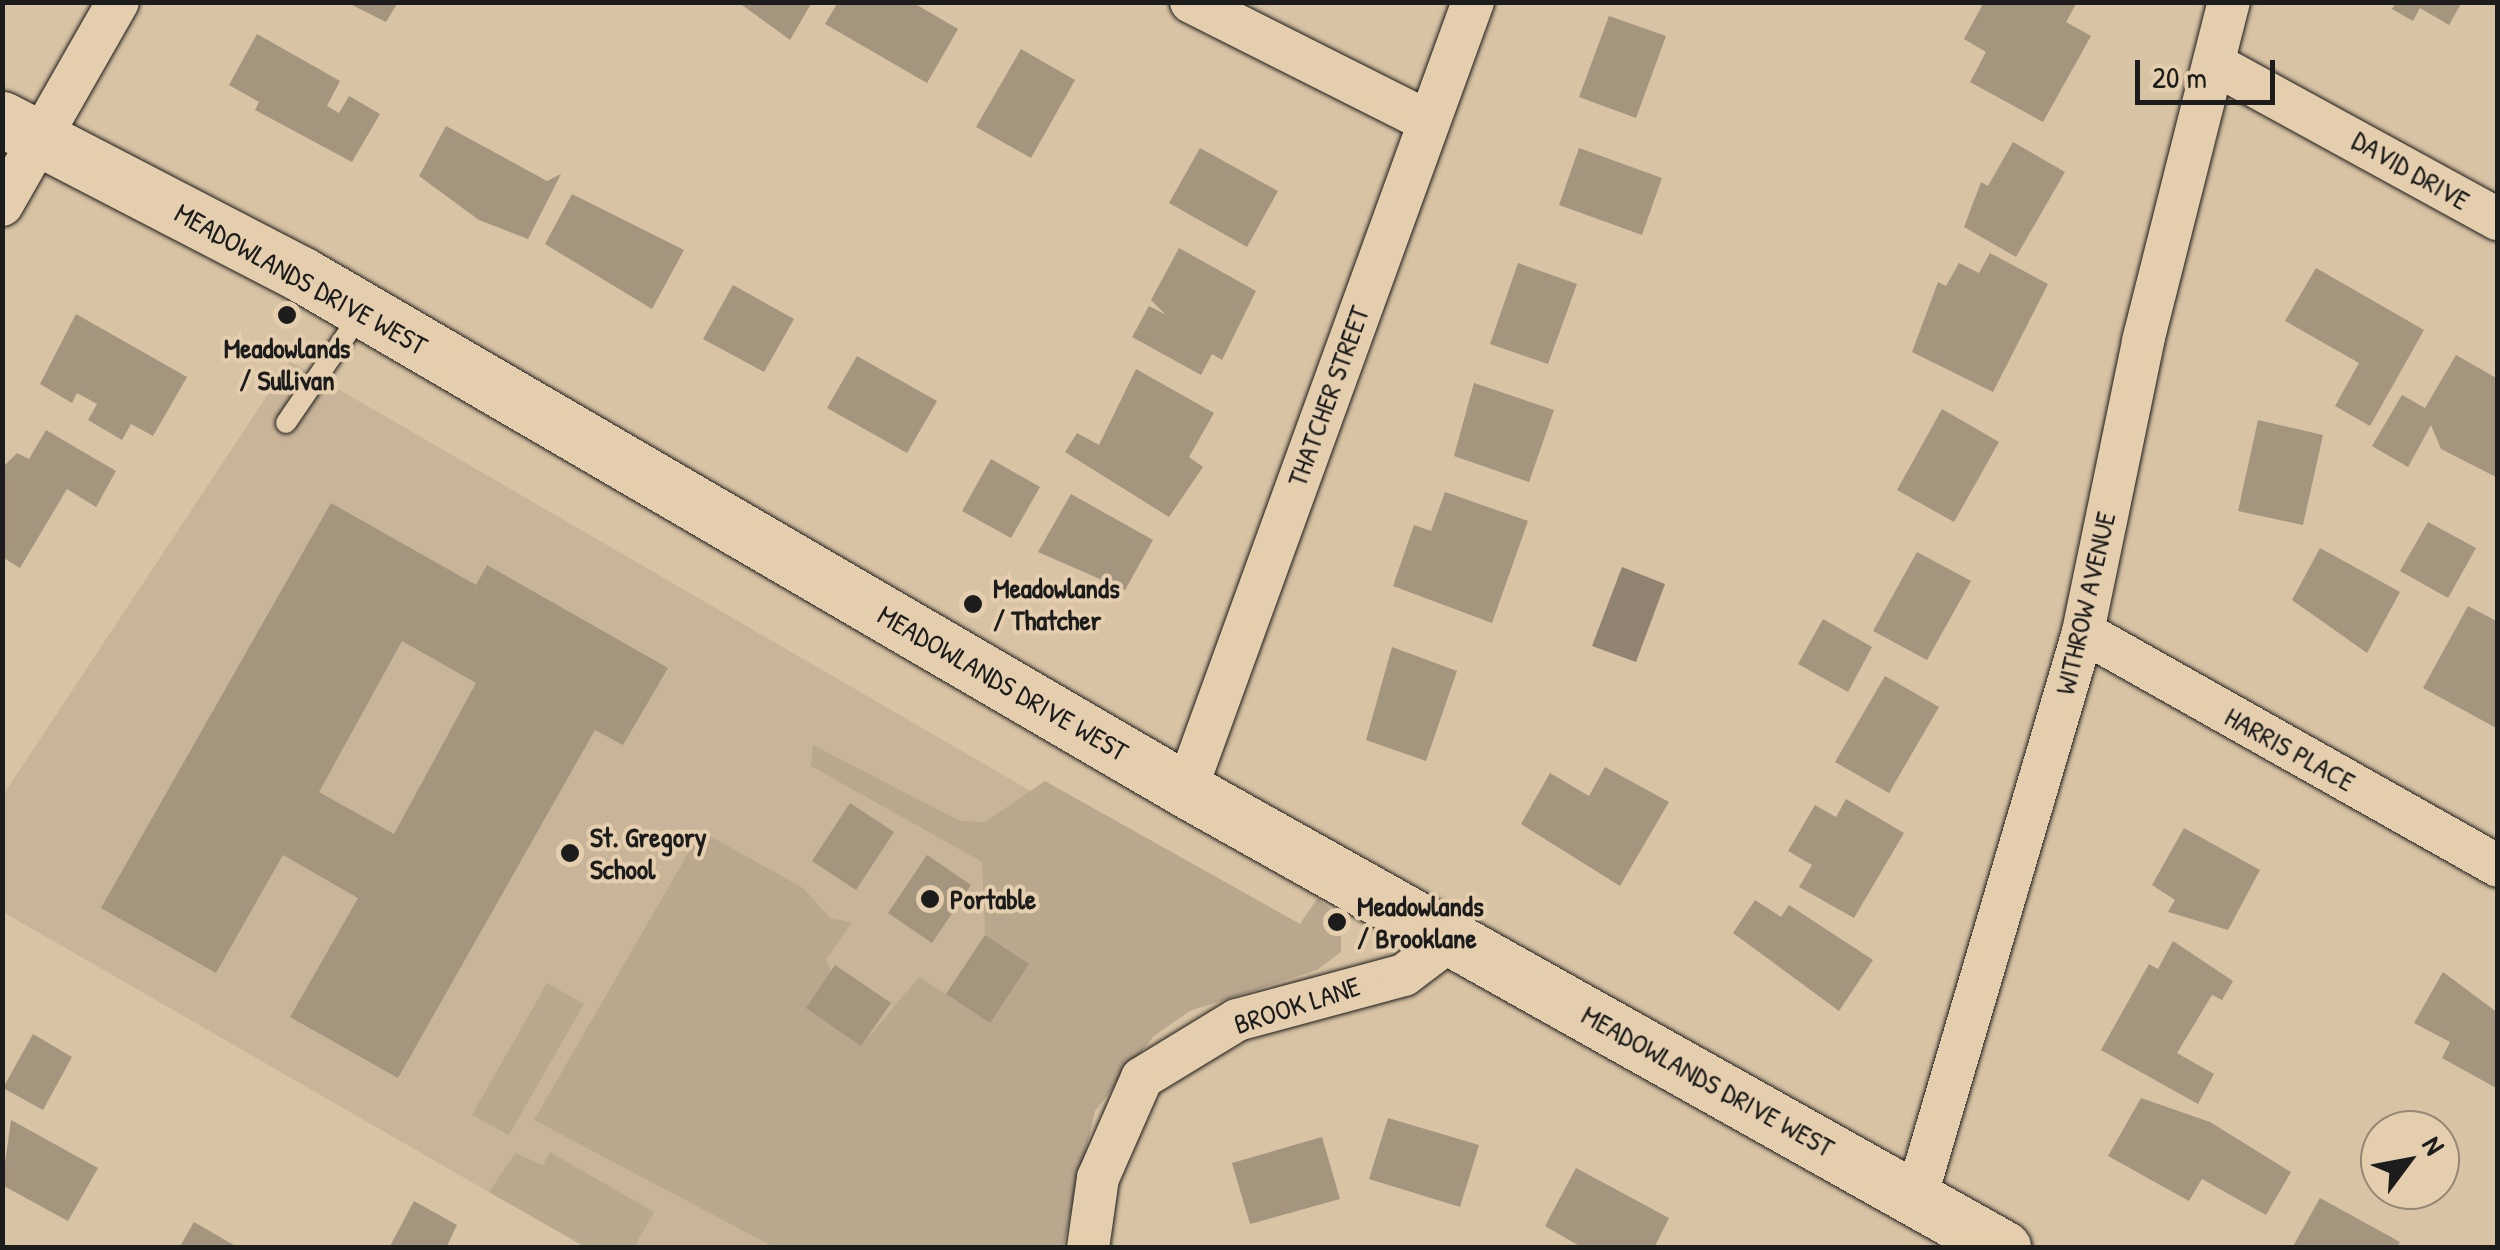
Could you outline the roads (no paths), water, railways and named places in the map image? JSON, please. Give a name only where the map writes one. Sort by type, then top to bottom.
[{"type":"main road","name":"MEADOWLANDS DRIVE WEST","points":[[21,130],[364,310],[1186,790],[2004,1248]]},
{"type":"street","points":[[2,205],[21,130],[118,2]]},
{"type":"street","points":[[1191,2],[1428,121]]},
{"type":"street","name":"THATCHER STREET","points":[[1186,790],[1473,2]]},
{"type":"street","name":"WITHROW AVENUE","points":[[1916,1198],[2083,632],[2143,340],[2218,66],[2229,2]]},
{"type":"street","name":"DAVID DRIVE","points":[[2218,66],[2498,219]]},
{"type":"street","name":"HARRIS PLACE","points":[[2083,632],[2498,866]]},
{"type":"street","name":"BROOK LANE","points":[[1088,1248],[1098,1178],[1142,1078],[1237,1020],[1404,975],[1453,938]]},
{"type":"lane","points":[[286,423],[364,310]]},
{"type":"place","name":"Meadowlands / Sullivan","points":[[287,315]]},
{"type":"place","name":"Meadowlands / Thatcher","points":[[973,604]]},
{"type":"place","name":"St. Gregory School","points":[[570,853]]},
{"type":"place","name":"Portable","points":[[930,899]]},
{"type":"place","name":"Meadowlands / Brooklane","points":[[1337,922]]}]
